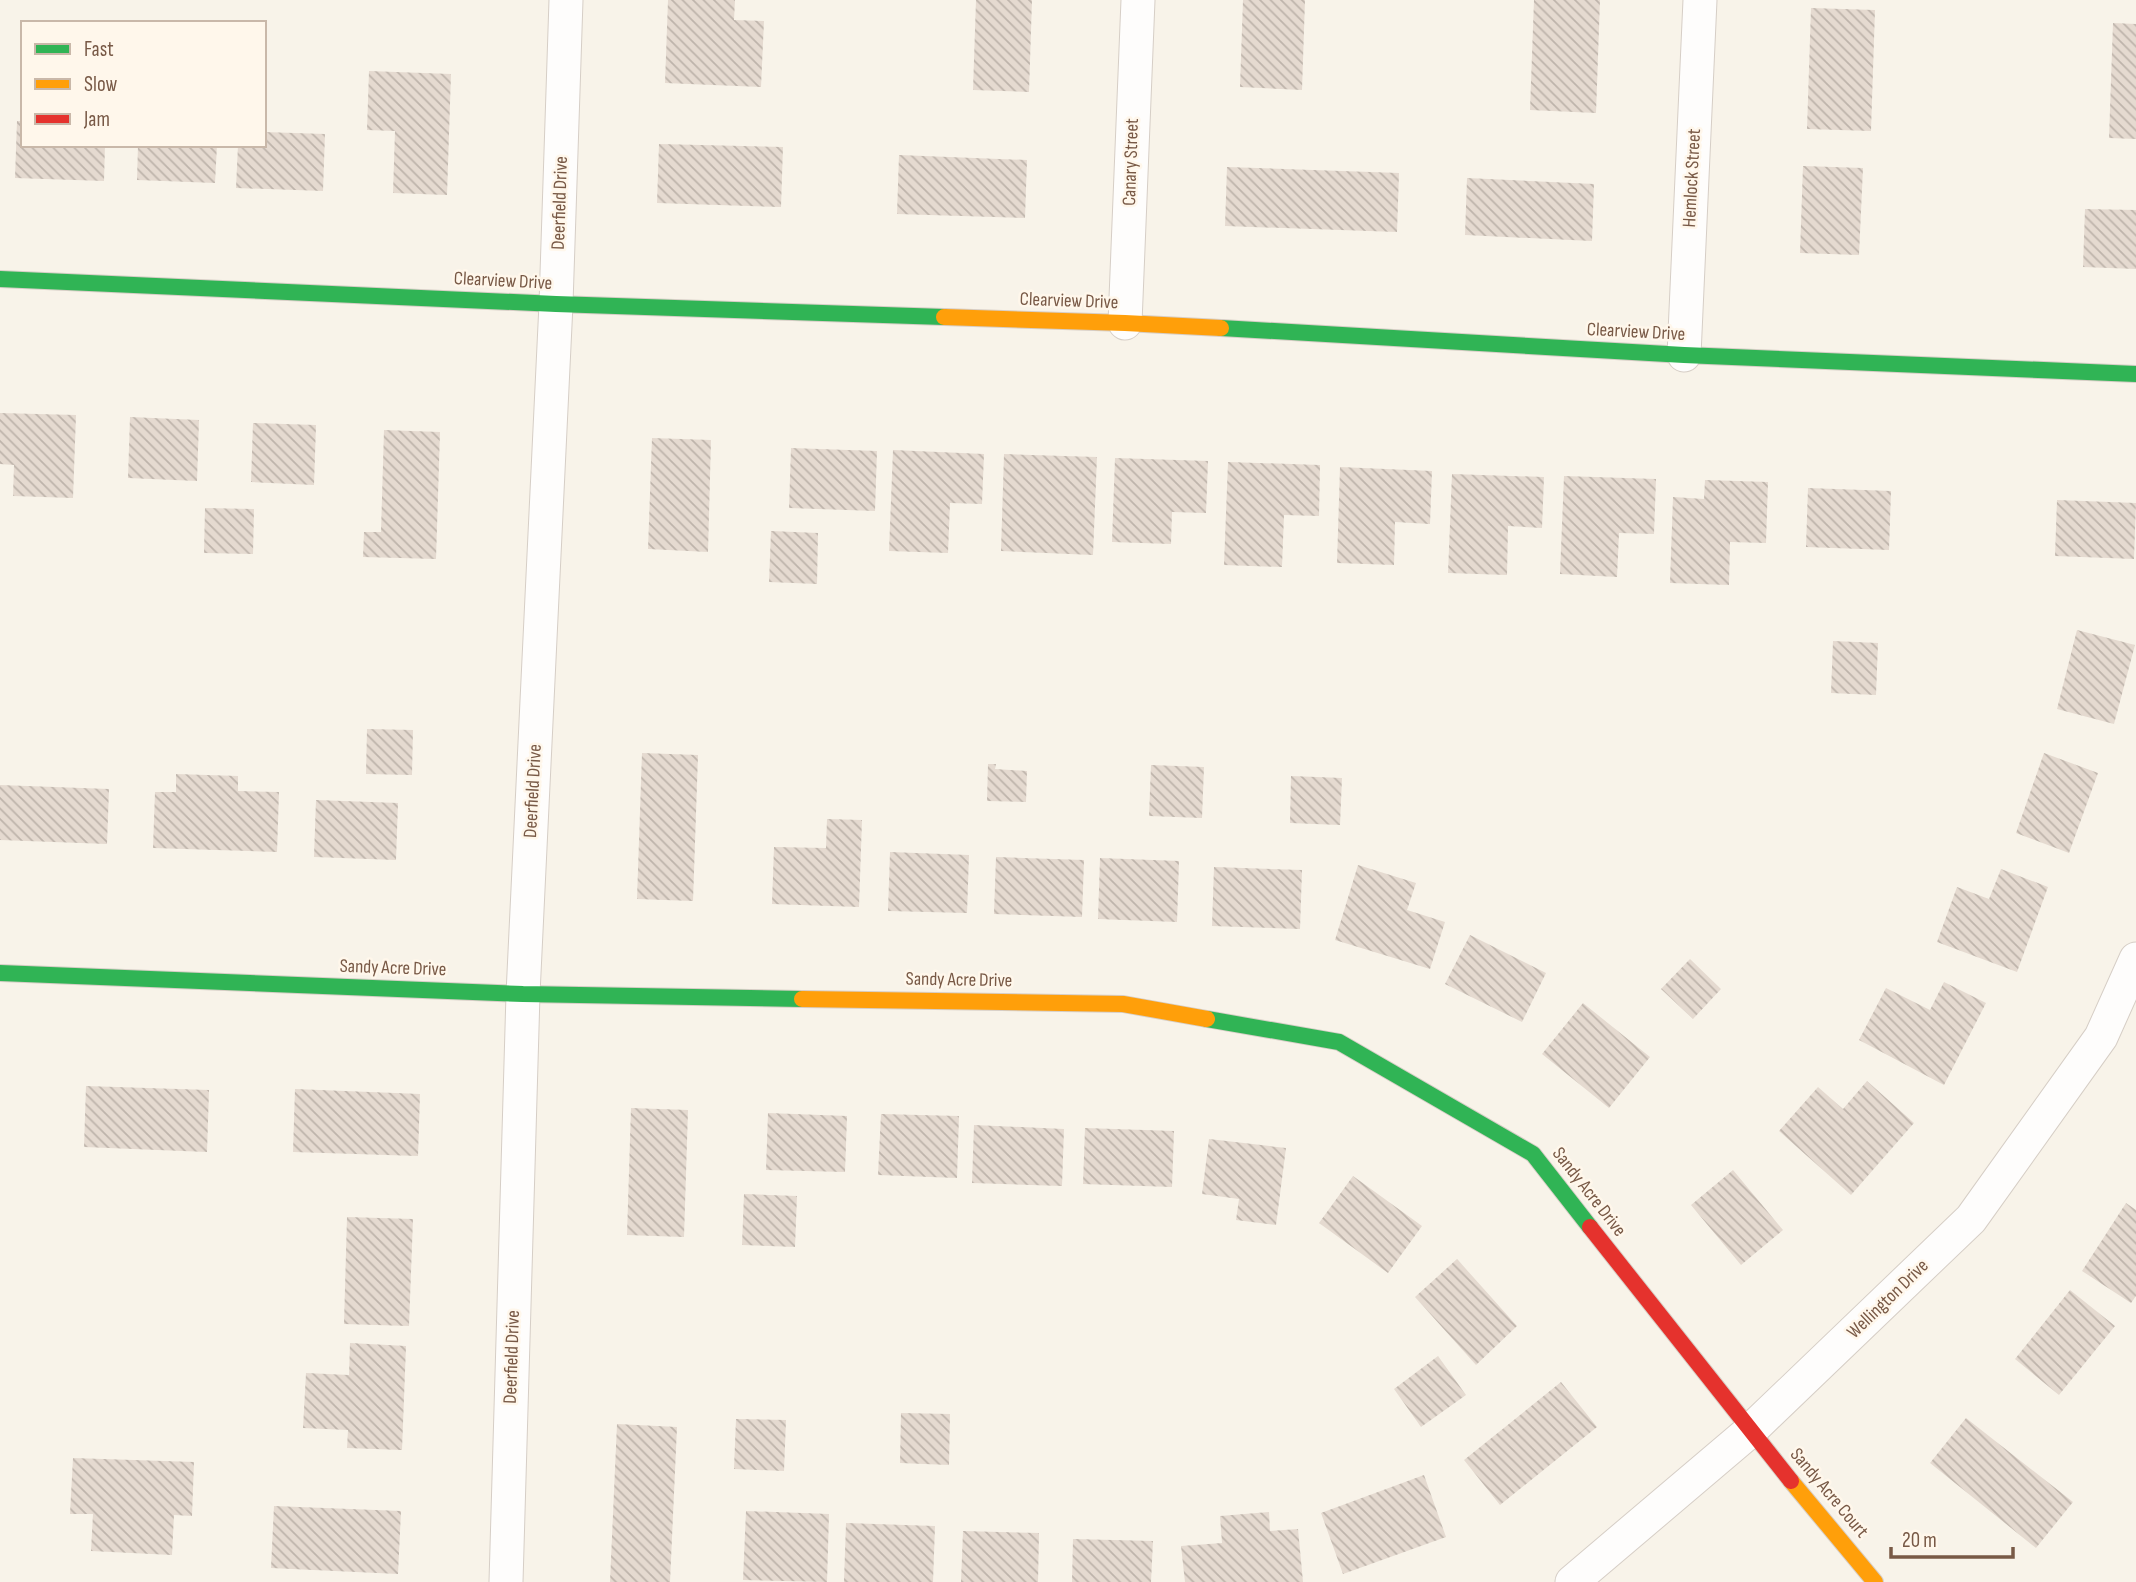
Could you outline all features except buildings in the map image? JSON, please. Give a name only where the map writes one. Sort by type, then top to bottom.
[{"type":"street","name":"Deerfield Drive","points":[[506,1582],[523,994],[556,304],[566,0]]},
{"type":"street","name":"Canary Street","points":[[1125,324],[1138,0]]},
{"type":"street","name":"Hemlock Street","points":[[1684,355],[1700,0]]},
{"type":"street","name":"Clearview Drive","points":[[0,279],[556,304],[1125,324],[1684,355],[2136,374]]},
{"type":"street","name":"Wellington Drive","points":[[1572,1582],[1750,1431],[1971,1219],[2101,1037],[2136,959]]},
{"type":"street","name":"Sandy Acre Drive","points":[[0,973],[523,994],[1123,1004],[1339,1042],[1533,1154],[1750,1431]]},
{"type":"street","name":"Sandy Acre Court","points":[[1750,1431],[1875,1582]]},
{"type":"traffic: fast","points":[[0,279],[556,304],[944,317]]},
{"type":"traffic: fast","points":[[1221,328],[1684,355],[2136,374]]},
{"type":"traffic: fast","points":[[0,973],[523,994],[802,999]]},
{"type":"traffic: fast","points":[[1207,1019],[1339,1042],[1533,1154],[1590,1227]]},
{"type":"traffic: slow","points":[[944,317],[1221,328]]},
{"type":"traffic: slow","points":[[802,999],[1123,1004],[1207,1019]]},
{"type":"traffic: slow","points":[[1791,1481],[1875,1582]]},
{"type":"traffic: jam","points":[[1590,1227],[1791,1481]]}]
